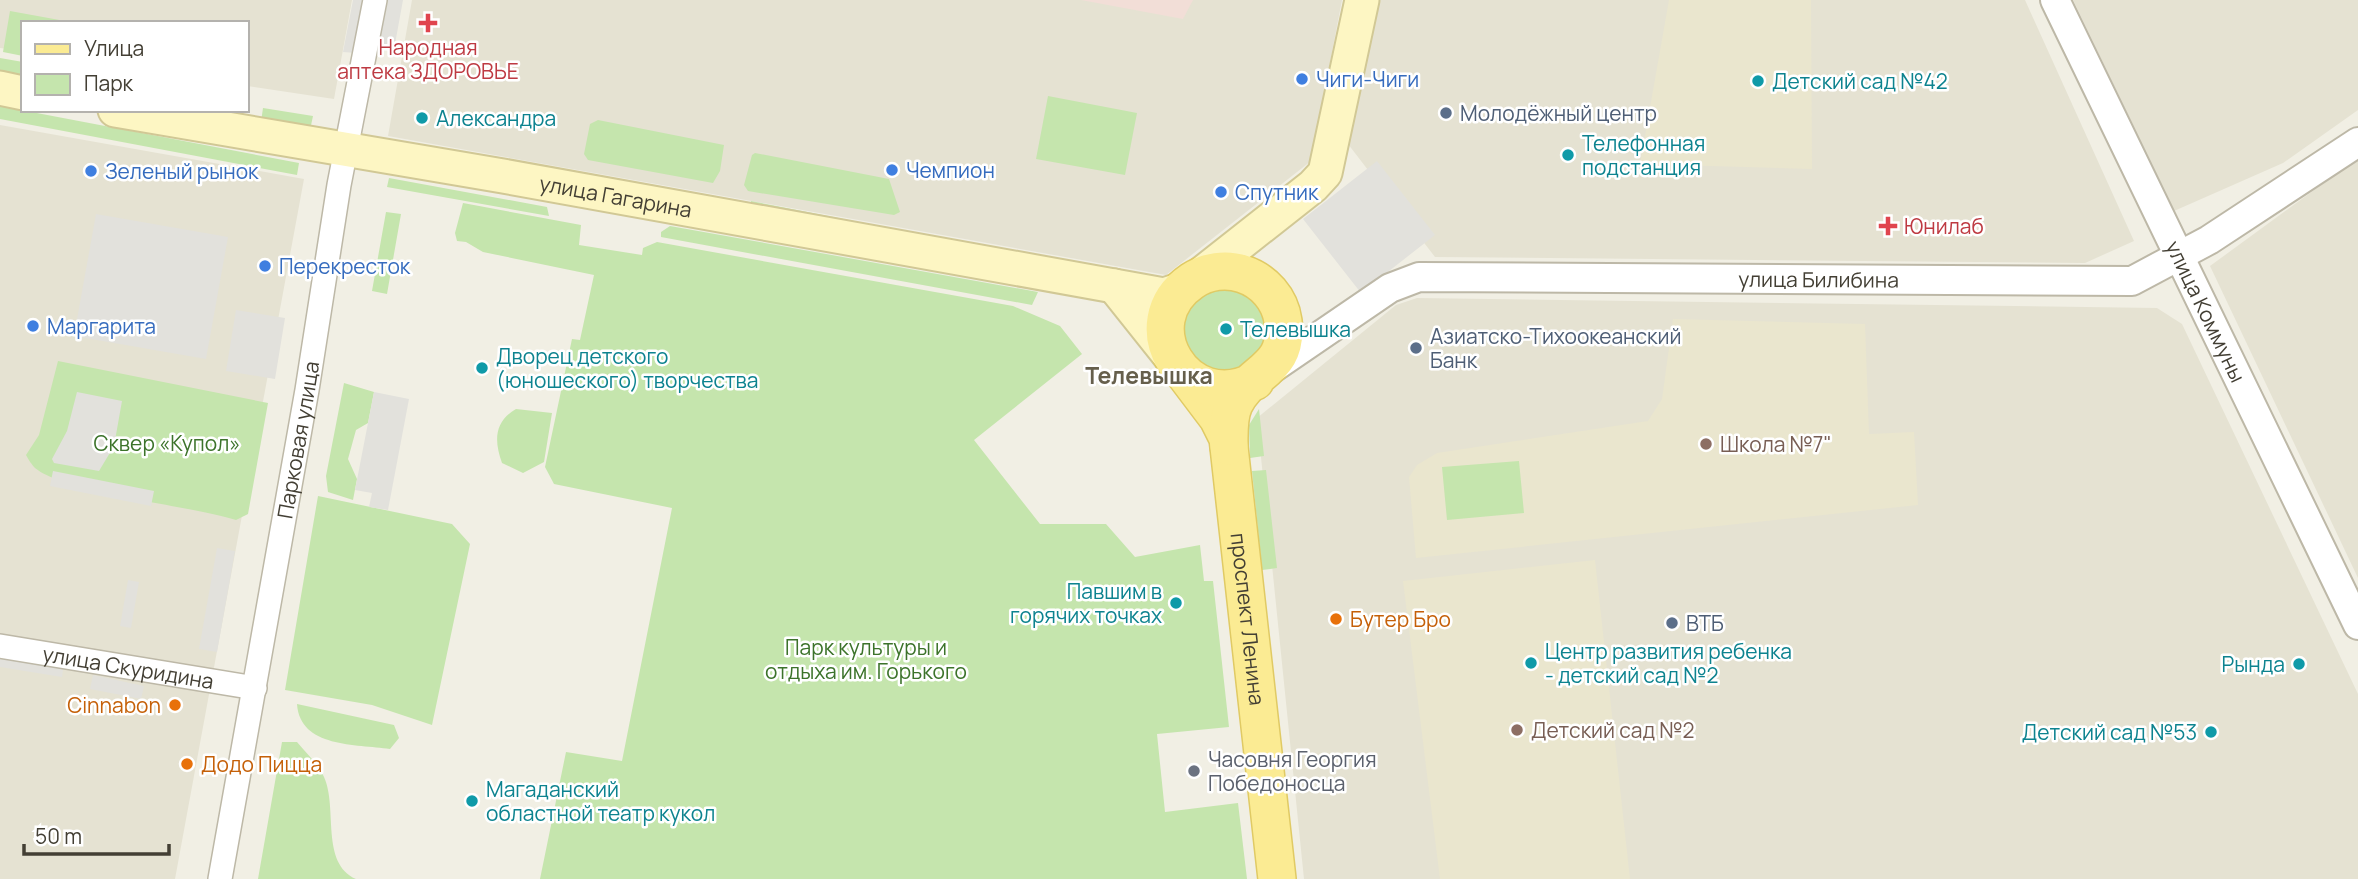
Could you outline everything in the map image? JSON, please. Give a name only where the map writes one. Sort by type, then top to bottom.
[{"type":"main road","points":[[1178,366],[1167,344],[1166,323],[1171,305],[1188,284],[1325,173],[1362,0]]},
{"type":"main road","points":[[0,88],[21,93]]},
{"type":"main road","name":"улица Гагарина","points":[[126,112],[1164,295],[1188,284]]},
{"type":"main road","points":[[1229,446],[1234,405],[1280,352],[1284,334],[1282,316],[1262,274],[1261,251],[1276,215]]},
{"type":"main road","points":[[1188,284],[1212,272],[1232,271],[1247,275],[1271,294]]},
{"type":"main road","points":[[1114,286],[1178,366],[1200,384],[1217,389],[1236,388],[1261,376]]},
{"type":"main road","name":"проспект Ленина","points":[[1178,366],[1218,418],[1229,446],[1277,879]]},
{"type":"street","name":"Парковая улица","points":[[220,879],[346,149],[375,0]]},
{"type":"street","name":"улица Коммуны","points":[[2055,0],[2358,625]]},
{"type":"street","name":"улица Билибина","points":[[1261,376],[1400,283],[1430,276],[2123,282],[2140,279],[2358,142]]},
{"type":"street","points":[[1271,294],[1298,317],[1314,321],[1334,320],[1353,313]]},
{"type":"street","name":"улица Скуридина","points":[[0,646],[255,688]]},
{"type":"shaded area","points":[[0,0],[352,0],[334,99],[248,86],[248,21],[21,21],[21,51],[0,48]]},
{"type":"shaded area","points":[[353,0],[367,0],[356,53],[343,52]]},
{"type":"shaded area","points":[[388,0],[403,0],[395,44],[377,55]]},
{"type":"shaded area","points":[[412,0],[1342,0],[1311,161],[1166,275],[388,136]]},
{"type":"shaded area","points":[[1081,0],[1193,0],[1183,19]]},
{"type":"shaded area","points":[[1379,0],[2025,0],[2134,241],[2085,263],[1435,257],[1348,144]]},
{"type":"shaded area","points":[[1669,0],[1811,0],[1812,169],[1640,164]]},
{"type":"shaded area","points":[[2073,0],[2358,0],[2358,110],[2283,163],[2174,211]]},
{"type":"shaded area","points":[[0,125],[304,179],[175,879],[0,879]]},
{"type":"shaded area","points":[[2358,158],[2358,578],[2210,266]]},
{"type":"shaded area","points":[[1377,161],[1435,235],[1361,293],[1303,219]]},
{"type":"shaded area","points":[[96,214],[228,237],[206,359],[74,336]]},
{"type":"shaded area","points":[[1417,298],[2157,308],[2182,324],[2358,694],[2358,879],[1304,879],[1257,418],[1396,305]]},
{"type":"shaded area","points":[[236,310],[285,318],[275,379],[226,371]]},
{"type":"shaded area","name":"Школа №7\"","points":[[1673,319],[1865,324],[1869,434],[1914,432],[1918,505],[1416,558],[1409,477],[1417,465],[1437,453],[1648,421],[1662,399]]},
{"type":"shaded area","points":[[77,392],[122,401],[114,446],[99,471],[54,463],[52,459],[67,431]]},
{"type":"shaded area","points":[[374,392],[409,399],[388,510],[369,507],[372,493],[355,490]]},
{"type":"shaded area","points":[[53,471],[154,491],[151,506],[50,486]]},
{"type":"shaded area","points":[[217,548],[235,551],[217,652],[199,649]]},
{"type":"shaded area","name":"Детский сад №2","points":[[1595,560],[1630,879],[1440,879],[1403,581]]},
{"type":"shaded area","points":[[128,580],[139,582],[131,628],[120,626]]},
{"type":"shaded area","points":[[0,653],[64,663],[62,677],[0,667]]},
{"type":"shaded area","points":[[93,675],[144,686],[141,699],[90,689]]},
{"type":"green space","points":[[10,11],[65,21],[21,21],[21,56],[3,52]]},
{"type":"green space","points":[[0,58],[21,62],[21,79],[0,75]]},
{"type":"green space","points":[[1048,96],[1137,113],[1125,175],[1036,159]]},
{"type":"green space","points":[[0,106],[299,163],[297,175],[0,119]]},
{"type":"green space","points":[[263,108],[313,116],[310,130],[261,122]]},
{"type":"green space","points":[[598,120],[724,145],[720,171],[713,183],[588,160],[584,154],[590,124]]},
{"type":"green space","points":[[755,153],[889,179],[900,212],[894,215],[748,191],[744,185],[752,155]]},
{"type":"green space","points":[[389,178],[547,207],[549,216],[387,187]]},
{"type":"green space","points":[[751,201],[890,228],[883,230],[750,209]]},
{"type":"green space","name":"Парк культуры и отдыха им. Горького","points":[[463,203],[581,225],[579,245],[642,255],[643,248],[657,242],[1013,306],[1060,326],[1082,354],[974,440],[1040,524],[1106,524],[1135,557],[1200,545],[1204,581],[1213,581],[1229,727],[1157,734],[1165,812],[1238,803],[1247,879],[540,879],[566,752],[622,761],[672,508],[554,484],[545,467],[572,339],[580,340],[594,275],[483,252],[466,242],[457,241],[455,233]]},
{"type":"green space","points":[[386,212],[401,214],[387,294],[372,291]]},
{"type":"green space","points":[[670,226],[1038,292],[1032,305],[661,237],[661,232]]},
{"type":"green space","points":[[1225,288],[1248,295],[1260,307],[1267,330],[1260,353],[1248,365],[1225,372],[1202,365],[1190,353],[1183,330],[1190,307],[1202,295]]},
{"type":"green space","name":"Сквер «Купол»","points":[[58,361],[268,403],[248,514],[236,520],[100,492],[51,477],[35,468],[26,455],[39,435]]},
{"type":"green space","points":[[344,383],[374,392],[368,423],[356,430],[348,459],[357,479],[353,500],[328,492],[326,476]]},
{"type":"green space","points":[[516,409],[552,413],[544,462],[523,473],[502,463],[497,440],[503,420]]},
{"type":"green space","points":[[1259,409],[1264,456],[1250,458],[1249,425]]},
{"type":"green space","points":[[1519,461],[1524,513],[1447,520],[1442,467]]},
{"type":"green space","points":[[1266,470],[1277,568],[1262,570],[1252,471]]},
{"type":"green space","points":[[318,496],[452,524],[470,544],[432,725],[372,705],[285,690]]},
{"type":"green space","points":[[297,704],[394,725],[399,738],[390,749],[332,741],[308,729],[300,718]]},
{"type":"green space","points":[[282,742],[297,742],[322,773],[328,790],[332,834],[338,861],[345,871],[356,879],[258,879]]},
{"type":"place","name":"Народная аптека ЗДОРОВЬЕ","points":[[428,23]]},
{"type":"place","name":"Чиги-Чиги","points":[[1302,79]]},
{"type":"place","name":"Детский сад №42","points":[[1758,81]]},
{"type":"place","name":"Молодёжный центр","points":[[1446,113]]},
{"type":"place","name":"Александра","points":[[422,118]]},
{"type":"place","name":"Телефонная подстанция","points":[[1568,155]]},
{"type":"place","name":"Чемпион","points":[[892,170]]},
{"type":"place","name":"Зеленый рынок","points":[[91,171]]},
{"type":"place","name":"Спутник","points":[[1221,192]]},
{"type":"place","name":"Юнилаб","points":[[1888,226]]},
{"type":"place","name":"Перекресток","points":[[265,266]]},
{"type":"place","name":"Маргарита","points":[[33,326]]},
{"type":"place","name":"Телевышка","points":[[1226,329]]},
{"type":"place","name":"Азиатско-Тихоокеанский Банк","points":[[1416,348]]},
{"type":"place","name":"Дворец детского (юношеского) творчества","points":[[482,368]]},
{"type":"place","name":"Школа №7\"","points":[[1706,444]]},
{"type":"place","name":"Павшим в горячих точках","points":[[1176,603]]},
{"type":"place","name":"Бутер Бро","points":[[1336,619]]},
{"type":"place","name":"ВТБ","points":[[1672,623]]},
{"type":"place","name":"Центр развития ребенка - детский сад №2","points":[[1531,663]]},
{"type":"place","name":"Рында","points":[[2299,664]]},
{"type":"place","name":"Cinnabon","points":[[175,705]]},
{"type":"place","name":"Детский сад №2","points":[[1517,730]]},
{"type":"place","name":"Детский сад №53","points":[[2211,732]]},
{"type":"place","name":"Додо Пицца","points":[[187,764]]},
{"type":"place","name":"Часовня Георгия Победоносца","points":[[1194,771]]},
{"type":"place","name":"Магаданский областной театр кукол","points":[[472,801]]},
{"type":"district","name":"Телевышка","points":[[1149,375]]}]
